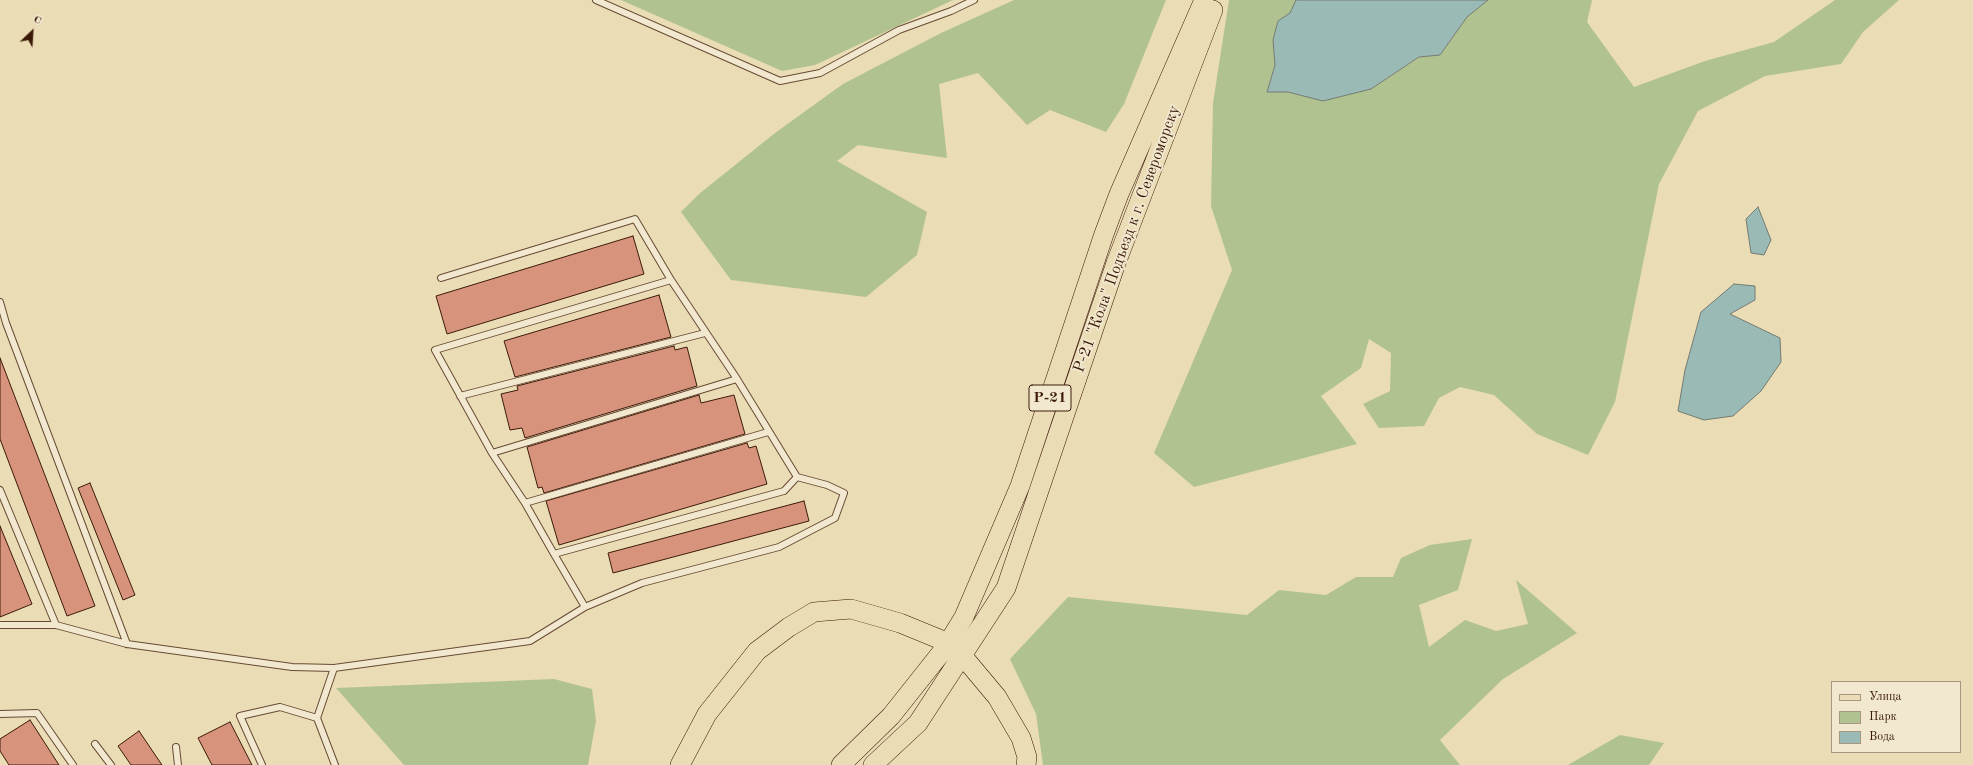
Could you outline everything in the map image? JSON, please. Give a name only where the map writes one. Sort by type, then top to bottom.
[{"type":"main road","name":"Р-21","points":[[841,765],[891,716],[945,648],[964,617],[1020,486],[1104,234],[1204,0]]},
{"type":"main road","name":"Р-21 \"Кола\" Подъезд к г. Североморску","points":[[873,765],[918,723],[1006,588],[1116,263],[1217,0]]},
{"type":"main road","points":[[680,765],[707,714],[757,651],[789,627],[814,612],[851,609],[900,623],[944,641]]},
{"type":"main road","points":[[966,660],[997,696],[1021,738],[1027,758],[1026,765]]},
{"type":"lane","points":[[596,0],[780,80],[820,73],[899,30],[951,11],[974,0]]},
{"type":"lane","points":[[0,625],[56,625],[127,644],[292,667],[334,668],[530,640],[585,607],[642,583],[779,547],[835,518],[844,493],[827,485],[797,477],[768,432],[737,379],[671,280],[635,219],[440,278]]},
{"type":"lane","points":[[585,607],[525,503],[492,453],[435,350],[671,280]]},
{"type":"lane","points":[[0,302],[6,323],[127,644]]},
{"type":"lane","points":[[460,396],[706,333]]},
{"type":"lane","points":[[492,453],[737,379]]},
{"type":"lane","points":[[525,503],[768,432]]},
{"type":"lane","points":[[554,554],[784,491],[797,477]]},
{"type":"lane","points":[[0,490],[56,625]]},
{"type":"lane","points":[[334,668],[317,718],[335,765]]},
{"type":"lane","points":[[262,765],[240,716],[280,707],[317,718]]},
{"type":"lane","points":[[0,714],[37,713],[73,765]]},
{"type":"lane","points":[[95,744],[112,765]]},
{"type":"lane","points":[[176,747],[178,765]]},
{"type":"green space","points":[[621,0],[953,0],[815,65],[782,71]]},
{"type":"green space","points":[[1014,0],[1166,0],[1124,104],[1106,132],[1050,110],[1027,125],[978,73],[939,84],[947,158],[858,145],[837,161],[927,212],[917,255],[866,297],[731,280],[681,212],[699,194],[775,133],[843,84],[941,33]]},
{"type":"green space","points":[[1229,0],[1296,0],[1291,13],[1278,21],[1273,40],[1275,65],[1267,91],[1288,92],[1323,101],[1371,89],[1420,57],[1440,55],[1467,17],[1488,0],[1592,0],[1587,22],[1634,87],[1705,61],[1774,42],[1835,0],[1899,0],[1863,32],[1841,64],[1765,76],[1698,111],[1659,184],[1615,402],[1588,455],[1537,434],[1494,395],[1460,387],[1439,398],[1424,426],[1379,428],[1363,404],[1390,391],[1391,353],[1369,339],[1361,368],[1321,396],[1357,444],[1194,487],[1154,453],[1232,270],[1211,206],[1213,103]]},
{"type":"green space","points":[[1472,539],[1458,590],[1419,605],[1429,647],[1465,620],[1496,631],[1528,624],[1516,580],[1577,633],[1503,679],[1440,740],[1460,765],[1043,765],[1036,714],[1010,659],[1068,597],[1247,615],[1279,590],[1326,595],[1356,577],[1393,577],[1401,558],[1430,545]]},
{"type":"green space","points":[[554,679],[592,689],[596,721],[588,765],[404,765],[336,688]]},
{"type":"green space","points":[[1620,735],[1664,743],[1649,765],[1568,765]]},
{"type":"water","points":[[1296,0],[1488,0],[1467,17],[1440,55],[1419,57],[1371,89],[1323,101],[1288,92],[1267,92],[1275,65],[1273,40],[1278,21],[1290,13]]},
{"type":"water","points":[[1758,207],[1771,240],[1764,255],[1751,253],[1746,219]]},
{"type":"water","points":[[1734,284],[1755,286],[1755,300],[1730,314],[1780,338],[1781,362],[1761,391],[1733,416],[1704,420],[1678,411],[1685,370],[1701,312]]},
{"type":"building","points":[[633,236],[644,274],[447,334],[436,296]]},
{"type":"building","points":[[659,295],[671,337],[515,377],[504,341]]},
{"type":"building","points":[[674,346],[675,350],[687,347],[697,386],[525,438],[522,428],[510,430],[501,394],[518,390],[517,386]]},
{"type":"building","points":[[0,358],[95,606],[67,616],[0,439]]},
{"type":"building","points":[[699,395],[701,403],[734,395],[745,434],[544,493],[542,487],[538,488],[527,447]]},
{"type":"building","points":[[747,443],[749,448],[756,446],[767,484],[559,545],[546,501]]},
{"type":"building","points":[[90,483],[135,595],[123,600],[78,488]]},
{"type":"building","points":[[804,501],[809,521],[613,573],[608,553]]},
{"type":"building","points":[[0,526],[32,604],[0,617]]},
{"type":"building","points":[[30,720],[59,765],[9,765],[0,751],[0,739]]},
{"type":"building","points":[[230,722],[252,765],[212,765],[198,738]]},
{"type":"building","points":[[139,731],[162,765],[131,765],[118,746]]}]
